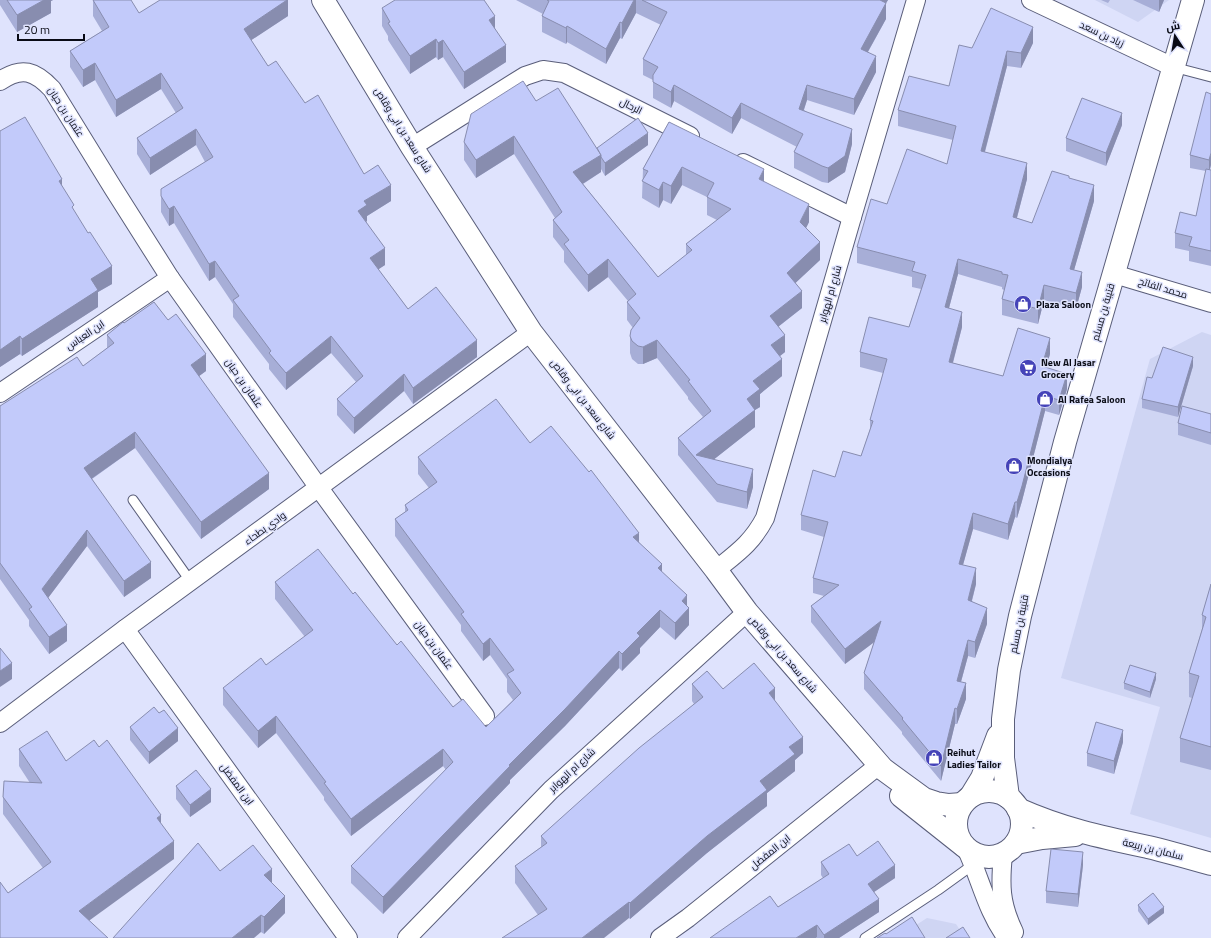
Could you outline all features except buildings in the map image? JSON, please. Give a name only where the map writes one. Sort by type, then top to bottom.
[{"type":"street","name":"شارع سعد بن ابي وقاص","points":[[323,0],[412,147],[531,332],[747,612],[881,767],[893,788],[968,853]]},
{"type":"street","name":"شارع ام الهوابر","points":[[716,570],[745,548],[758,532],[765,518],[916,0]]},
{"type":"street","name":"زياد بن سعد","points":[[1031,0],[1173,68]]},
{"type":"street","name":"قتيبة بن مسلم","points":[[1013,803],[1003,758],[1003,719],[1009,670],[1020,616],[1065,442],[1192,0]]},
{"type":"street","name":"الرحال","points":[[412,147],[525,76],[543,70],[564,73],[704,143]]},
{"type":"street","name":"عثمان بن حيان","points":[[0,81],[16,74],[31,72],[43,79],[52,89],[170,278],[319,488],[485,716]]},
{"type":"street","points":[[726,154],[852,217]]},
{"type":"street","name":"محمد الفاتح","points":[[1114,274],[1211,302]]},
{"type":"street","name":"ابن العباس","points":[[0,393],[170,278]]},
{"type":"street","name":"وادي بطحاء","points":[[0,723],[531,332]]},
{"type":"street","name":"شارع ام الهوابر","points":[[407,938],[551,790],[747,612]]},
{"type":"street","name":"ابن المفضل","points":[[126,630],[348,938]]},
{"type":"street","name":"قتيبة بن مسلم","points":[[967,800],[982,778],[1003,719]]},
{"type":"street","name":"شارع سعد بن ابي وقاص","points":[[881,767],[924,799],[949,805],[967,800]]},
{"type":"street","name":"ابن المفضل","points":[[660,938],[688,918],[881,767]]},
{"type":"street","points":[[968,853],[993,857],[1009,848],[1020,835],[1022,826],[1021,817],[1013,803],[999,793],[990,791],[980,792],[967,800],[958,812],[956,830],[968,853],[992,913],[1007,938]]},
{"type":"street","name":"سلمان بن ربيعة","points":[[1013,803],[1043,820],[1094,836],[1150,847],[1211,864]]},
{"type":"street","name":"سلمان بن ربيعة","points":[[1009,848],[1042,838],[1061,836],[1094,836]]},
{"type":"street","points":[[1009,848],[1000,876],[1002,899],[1008,920],[1017,938]]},
{"type":"lane","points":[[1173,68],[1211,77]]},
{"type":"lane","points":[[133,500],[191,582]]},
{"type":"lane","points":[[865,938],[938,890],[968,853]]},
{"type":"shaded area","points":[[1095,0],[1169,0],[1138,22]]},
{"type":"shaded area","points":[[1202,332],[1211,335],[1211,838],[1130,814],[1160,707],[1061,678],[1150,359]]},
{"type":"shaded area","points":[[927,918],[956,924],[965,938],[896,938]]},
{"type":"place","name":"Plaza Saloon","points":[[1023,304]]},
{"type":"place","name":"New Al Jasar Grocery","points":[[1028,368]]},
{"type":"place","name":"Al Rafea Saloon","points":[[1045,399]]},
{"type":"place","name":"Mondialya Occasions","points":[[1014,466]]},
{"type":"place","name":"Reihut Ladies Tailor","points":[[934,758]]}]
